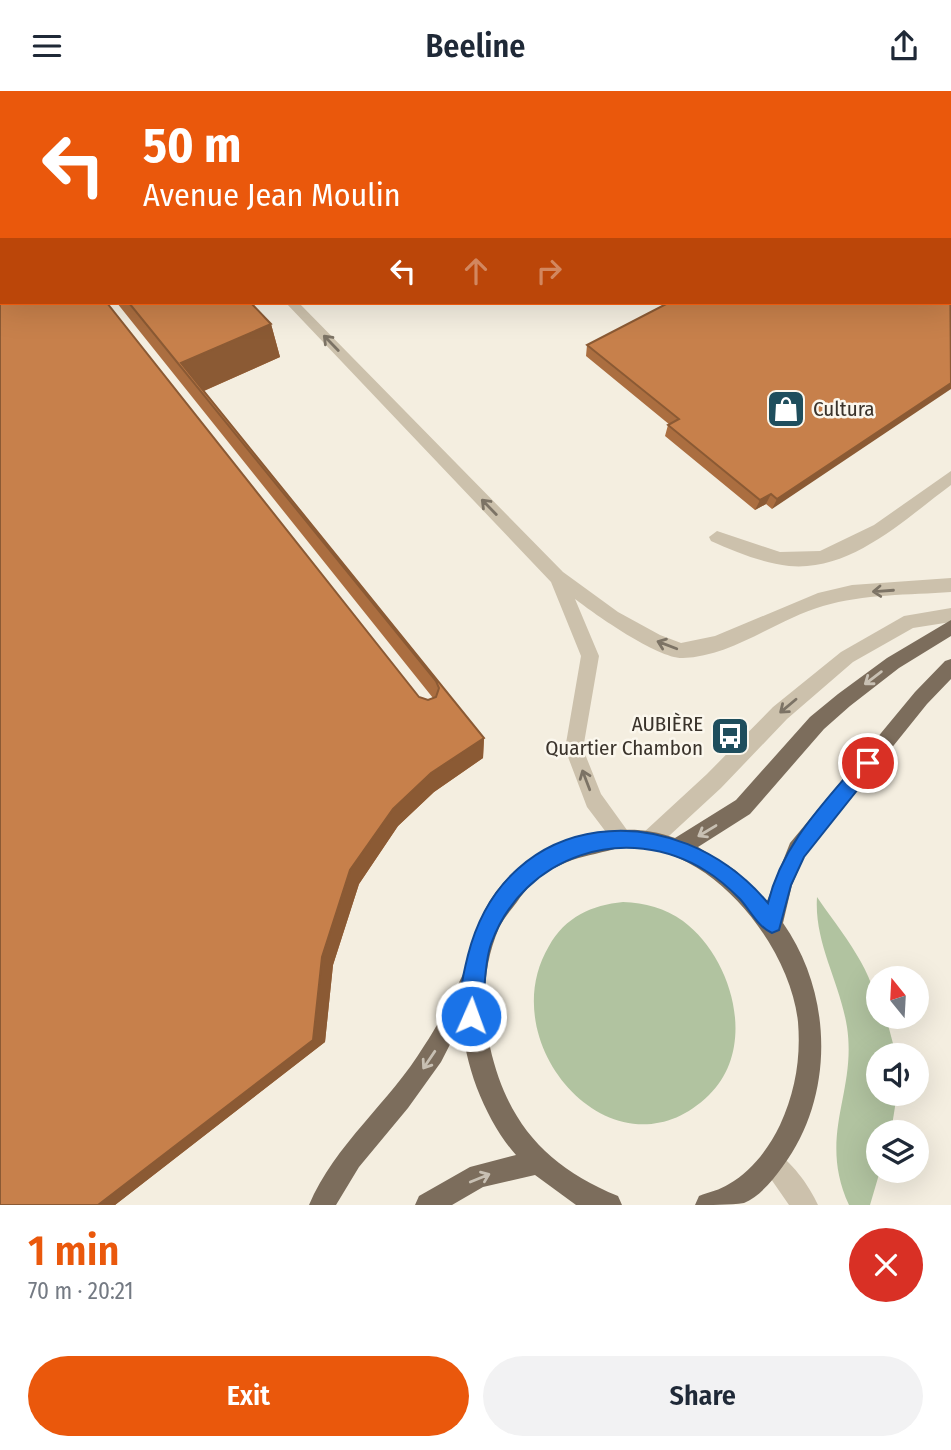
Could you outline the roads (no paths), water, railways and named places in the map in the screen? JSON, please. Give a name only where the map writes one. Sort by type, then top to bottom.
[{"type":"main road","points":[[678,848],[743,807],[817,723],[844,700],[893,663],[951,627]]},
{"type":"main road","points":[[772,923],[782,884],[797,850],[921,698],[951,667]]},
{"type":"main road","points":[[322,1205],[350,1158],[400,1100],[433,1054],[472,978],[481,944],[495,913],[530,872],[571,847],[622,837],[650,840],[678,848],[713,865],[746,891],[772,923],[793,960],[806,1000],[811,1042],[808,1086],[794,1127],[772,1163],[738,1193],[708,1205]]},
{"type":"main road","points":[[472,978],[471,1016],[476,1055],[489,1093],[509,1128],[536,1161],[567,1186],[604,1205]]},
{"type":"main road","points":[[428,1205],[479,1176],[536,1161]]},
{"type":"street","points":[[294,305],[557,577],[612,617],[681,651],[717,643],[818,600],[852,592],[951,585]]},
{"type":"street","points":[[718,537],[750,550],[801,561],[846,551],[951,477]]},
{"type":"street","points":[[557,577],[590,656],[574,749],[594,800],[622,837]]},
{"type":"street","points":[[650,840],[714,782],[780,713],[847,657],[910,621],[951,615]]},
{"type":"street","points":[[772,1163],[805,1205]]},
{"type":"place","name":"Cultura","points":[[786,409]]},
{"type":"place","name":"AUBIÈRE Quartier Chambon","points":[[730,736]]}]
